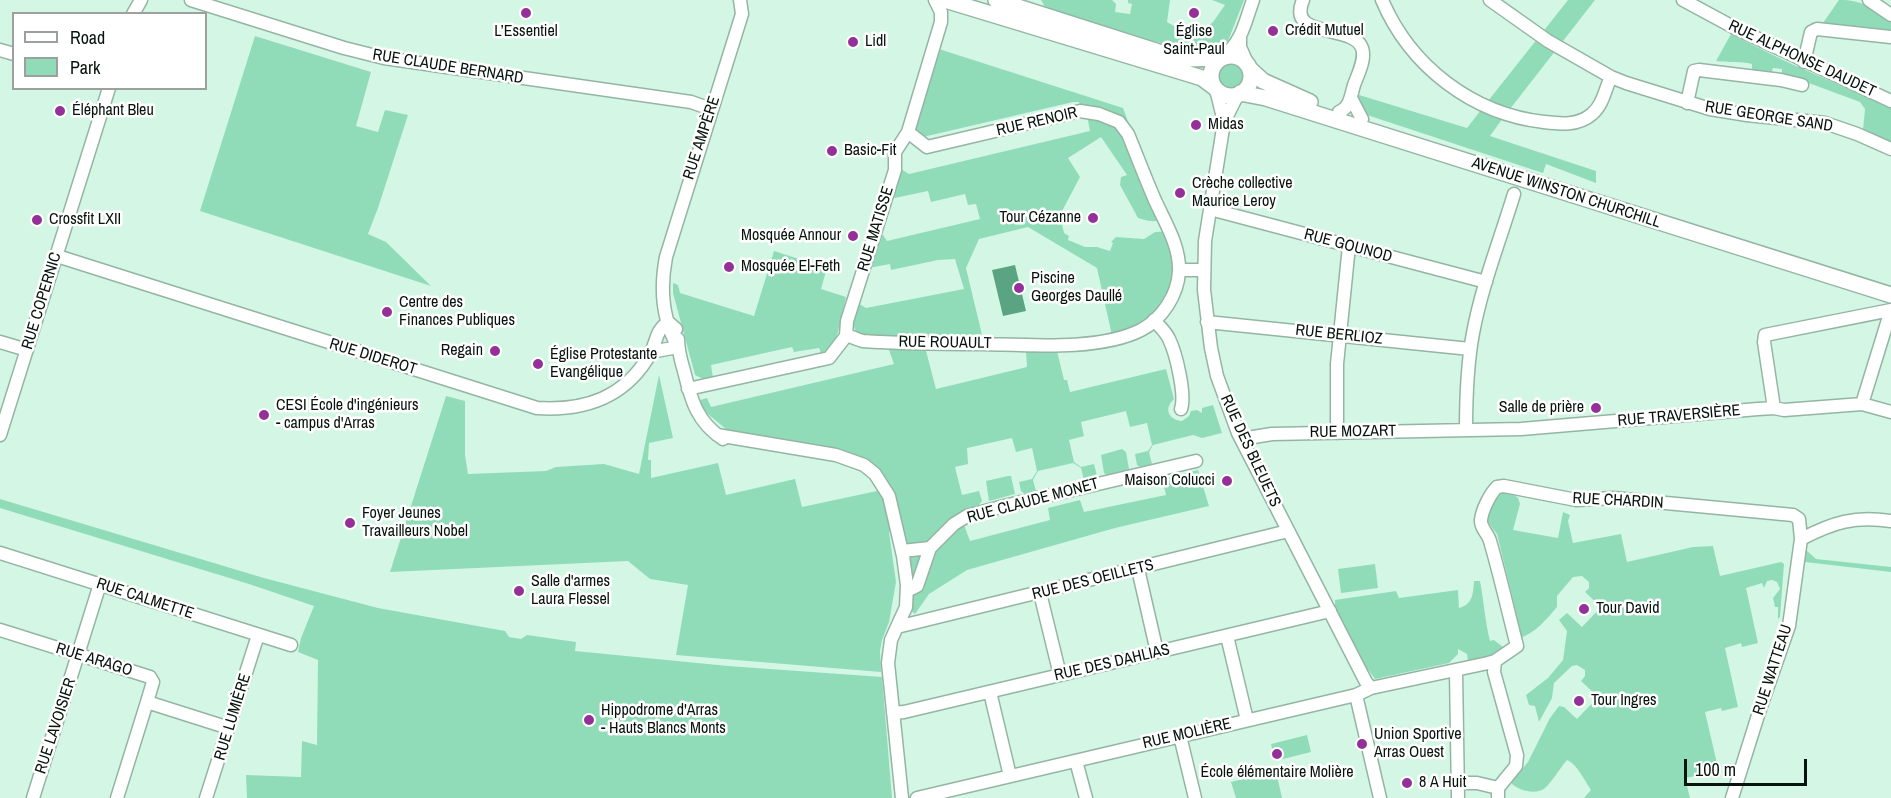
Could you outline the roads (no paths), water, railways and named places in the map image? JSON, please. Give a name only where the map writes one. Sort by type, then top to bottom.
[{"type":"main road","points":[[945,0],[1202,78],[1228,96],[1239,94],[1249,84],[1248,66],[1234,56],[1187,59],[1168,55],[1042,14],[1028,3],[996,0]]},
{"type":"main road","points":[[1215,88],[1211,80],[1211,72],[1221,58]]},
{"type":"main road","name":"AVENUE WINSTON CHURCHILL","points":[[1248,66],[1259,79],[1290,94],[1362,119],[1891,286]]},
{"type":"main road","name":"AVENUE WINSTON CHURCHILL","points":[[1239,94],[1266,98],[1891,295]]},
{"type":"street","name":"RUE CLAUDE BERNARD","points":[[191,0],[373,56],[433,67],[691,102],[711,109]]},
{"type":"street","name":"RUE AMPÈRE","points":[[740,0],[742,14],[666,257],[664,276],[668,327],[678,347],[688,389],[697,413],[704,423],[717,435],[836,455],[864,465],[875,474],[889,496],[902,551]]},
{"type":"street","points":[[935,0],[941,12],[941,22]]},
{"type":"street","points":[[1221,58],[1230,51],[1240,37],[1253,0]]},
{"type":"street","points":[[1303,0],[1299,8],[1305,23],[1356,40],[1362,48],[1363,56],[1351,98],[1344,109],[1339,111]]},
{"type":"street","points":[[1382,0],[1403,39],[1417,57],[1466,96],[1502,114],[1554,123],[1569,124],[1583,120],[1596,111],[1611,77]]},
{"type":"street","name":"RUE GEORGE SAND","points":[[1490,0],[1548,41],[1611,77],[1687,103],[1747,115],[1825,123],[1891,149]]},
{"type":"street","name":"RUE ALPHONSE DAUDET","points":[[1683,0],[1804,62],[1891,100]]},
{"type":"street","points":[[1869,0],[1891,15]]},
{"type":"street","points":[[941,22],[949,10],[961,5]]},
{"type":"street","name":"RUE MATISSE","points":[[846,336],[847,321],[895,170],[895,152],[908,132],[941,22]]},
{"type":"street","points":[[1804,62],[1811,32],[1817,29],[1891,37]]},
{"type":"street","points":[[1240,37],[1240,47],[1248,66]]},
{"type":"street","points":[[1687,103],[1694,71],[1699,70],[1781,80],[1802,85]]},
{"type":"street","name":"RUE DES BLEUETS","points":[[1215,88],[1224,122]]},
{"type":"street","name":"RUE COPERNIC","points":[[0,435],[102,115],[106,91]]},
{"type":"street","name":"RUE DES BLEUETS","points":[[1239,94],[1224,122],[1205,241],[1207,322],[1217,376],[1241,439],[1371,688]]},
{"type":"street","points":[[1351,98],[1362,119]]},
{"type":"street","name":"RUE RENOIR","points":[[908,132],[927,147],[1080,111],[1099,114],[1119,122],[1128,134],[1170,231],[1177,252],[1179,270]]},
{"type":"street","points":[[1505,173],[1511,182],[1514,194]]},
{"type":"street","points":[[1466,430],[1470,349],[1486,282],[1514,194],[1533,182]]},
{"type":"street","name":"RUE GOUNOD","points":[[1210,209],[1486,282]]},
{"type":"street","points":[[1337,433],[1336,378],[1350,246]]},
{"type":"street","name":"RUE DIDEROT","points":[[57,256],[537,408],[559,410],[576,408],[610,396],[624,386],[668,327]]},
{"type":"street","points":[[1179,270],[1204,270]]},
{"type":"street","name":"RUE ROUAULT","points":[[846,336],[859,340],[886,342],[1056,345],[1120,338],[1141,330],[1155,320],[1169,302],[1179,270]]},
{"type":"street","points":[[1774,408],[1764,342],[1765,335],[1891,310],[1862,404]]},
{"type":"street","points":[[1155,320],[1169,340],[1182,389],[1184,402],[1181,409]]},
{"type":"street","name":"RUE BERLIOZ","points":[[1207,322],[1470,349]]},
{"type":"street","points":[[688,389],[829,358],[846,336]]},
{"type":"street","points":[[0,342],[27,350]]},
{"type":"street","points":[[651,352],[678,347]]},
{"type":"street","name":"RUE TRAVERSIÈRE","points":[[1466,430],[1521,429],[1774,408],[1784,410],[1862,404],[1891,412]]},
{"type":"street","name":"RUE MOZART","points":[[1241,439],[1272,434],[1466,430]]},
{"type":"street","name":"RUE CLAUDE MONET","points":[[907,591],[917,586],[930,548],[954,524],[966,516],[1196,462]]},
{"type":"street","name":"RUE CHARDIN","points":[[1495,661],[1517,646],[1489,536],[1481,527],[1481,519],[1492,492],[1497,487],[1504,486],[1576,500],[1613,498],[1793,515],[1799,519],[1801,539]]},
{"type":"street","points":[[1801,539],[1817,531],[1857,518],[1891,521]]},
{"type":"street","name":"RUE DES OEILLETS","points":[[897,627],[1288,531]]},
{"type":"street","name":"RUE WATTEAU","points":[[1732,798],[1789,626],[1801,539]]},
{"type":"street","points":[[902,798],[888,663],[891,640],[906,607],[907,591],[902,551],[930,548]]},
{"type":"street","name":"RUE CALMETTE","points":[[0,553],[291,645]]},
{"type":"street","points":[[1138,569],[1157,652]]},
{"type":"street","name":"RUE LAVOISIER","points":[[33,798],[100,584]]},
{"type":"street","points":[[1040,593],[1060,675]]},
{"type":"street","name":"RUE DES DAHLIAS","points":[[893,713],[1330,611]]},
{"type":"street","name":"RUE ARAGO","points":[[0,630],[150,677],[153,682],[147,702]]},
{"type":"street","name":"RUE LUMIÈRE","points":[[206,798],[258,635]]},
{"type":"street","points":[[1227,636],[1247,720]]},
{"type":"street","points":[[1457,783],[1477,783],[1498,793],[1516,766],[1517,755],[1494,672],[1495,661]]},
{"type":"street","name":"RUE MOLIÈRE","points":[[917,798],[1356,695],[1371,688],[1495,661]]},
{"type":"street","points":[[1456,671],[1458,798]]},
{"type":"street","points":[[990,692],[1010,776]]},
{"type":"street","points":[[1356,695],[1380,798]]},
{"type":"street","points":[[117,798],[147,702],[229,728]]},
{"type":"street","points":[[1180,736],[1195,798]]},
{"type":"street","points":[[1076,760],[1086,798]]},
{"type":"place","name":"L’Essentiel","points":[[526,13]]},
{"type":"place","name":"Église Saint-Paul","points":[[1194,13]]},
{"type":"place","name":"Crédit Mutuel","points":[[1273,31]]},
{"type":"place","name":"Lidl","points":[[853,42]]},
{"type":"place","name":"Éléphant Bleu","points":[[60,111]]},
{"type":"place","name":"Midas","points":[[1196,125]]},
{"type":"place","name":"Basic-Fit","points":[[832,151]]},
{"type":"place","name":"Crèche collective Maurice Leroy","points":[[1180,193]]},
{"type":"place","name":"Tour Cézanne","points":[[1093,218]]},
{"type":"place","name":"Crossfit LXII","points":[[37,220]]},
{"type":"place","name":"Mosquée Annour","points":[[853,236]]},
{"type":"place","name":"Mosquée El-Feth","points":[[729,267]]},
{"type":"place","name":"Piscine Georges Daullé","points":[[1019,288]]},
{"type":"place","name":"Centre des Finances Publiques","points":[[387,312]]},
{"type":"place","name":"Regain","points":[[495,351]]},
{"type":"place","name":"Église Protestante Evangélique","points":[[538,364]]},
{"type":"place","name":"Salle de prière","points":[[1596,408]]},
{"type":"place","name":"CESI École d'ingénieurs - campus d'Arras","points":[[264,415]]},
{"type":"place","name":"Maison Colucci","points":[[1227,481]]},
{"type":"place","name":"Foyer Jeunes Travailleurs Nobel","points":[[350,523]]},
{"type":"place","name":"Salle d'armes Laura Flessel","points":[[519,591]]},
{"type":"place","name":"Tour David","points":[[1584,609]]},
{"type":"place","name":"Tour Ingres","points":[[1579,701]]},
{"type":"place","name":"Hippodrome d'Arras - Hauts Blancs Monts","points":[[589,720]]},
{"type":"place","name":"Union Sportive Arras Ouest","points":[[1362,744]]},
{"type":"place","name":"École élémentaire Molière","points":[[1277,754]]},
{"type":"place","name":"8 A Huit","points":[[1407,783]]}]
